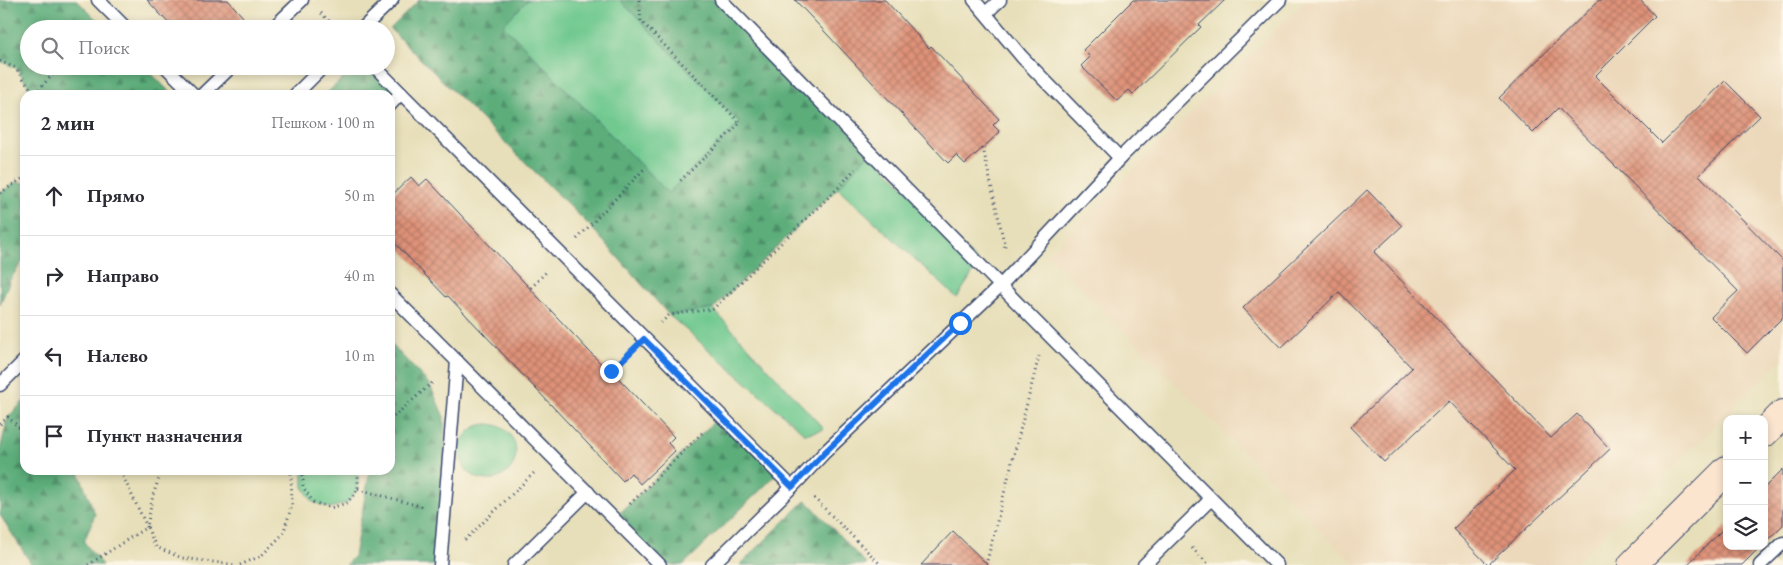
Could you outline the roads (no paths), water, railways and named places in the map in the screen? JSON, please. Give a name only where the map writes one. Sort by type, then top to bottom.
[{"type":"street","points":[[1768,429],[1783,414]]},
{"type":"street","points":[[1632,565],[1723,474]]},
{"type":"lane","points":[[98,0],[118,20]]},
{"type":"lane","points":[[281,20],[302,0]]},
{"type":"lane","points":[[371,20],[392,0]]},
{"type":"lane","points":[[721,0],[1277,565]]},
{"type":"lane","points":[[974,0],[1022,57],[1120,158]]},
{"type":"lane","points":[[986,13],[1000,0]]},
{"type":"lane","points":[[712,565],[825,452],[1000,285],[1120,158],[1280,0]]},
{"type":"lane","points":[[174,75],[189,90]]},
{"type":"lane","points":[[207,90],[223,75]]},
{"type":"lane","points":[[300,90],[315,75]]},
{"type":"lane","points":[[383,75],[644,339],[795,484]]},
{"type":"lane","points":[[395,99],[401,93]]},
{"type":"lane","points":[[395,299],[660,565]]},
{"type":"lane","points":[[440,565],[457,361]]},
{"type":"lane","points":[[0,385],[20,365]]},
{"type":"lane","points":[[514,565],[588,492]]},
{"type":"lane","points":[[1144,565],[1211,499]]},
{"type":"lane","points":[[1760,565],[1783,543]]}]
